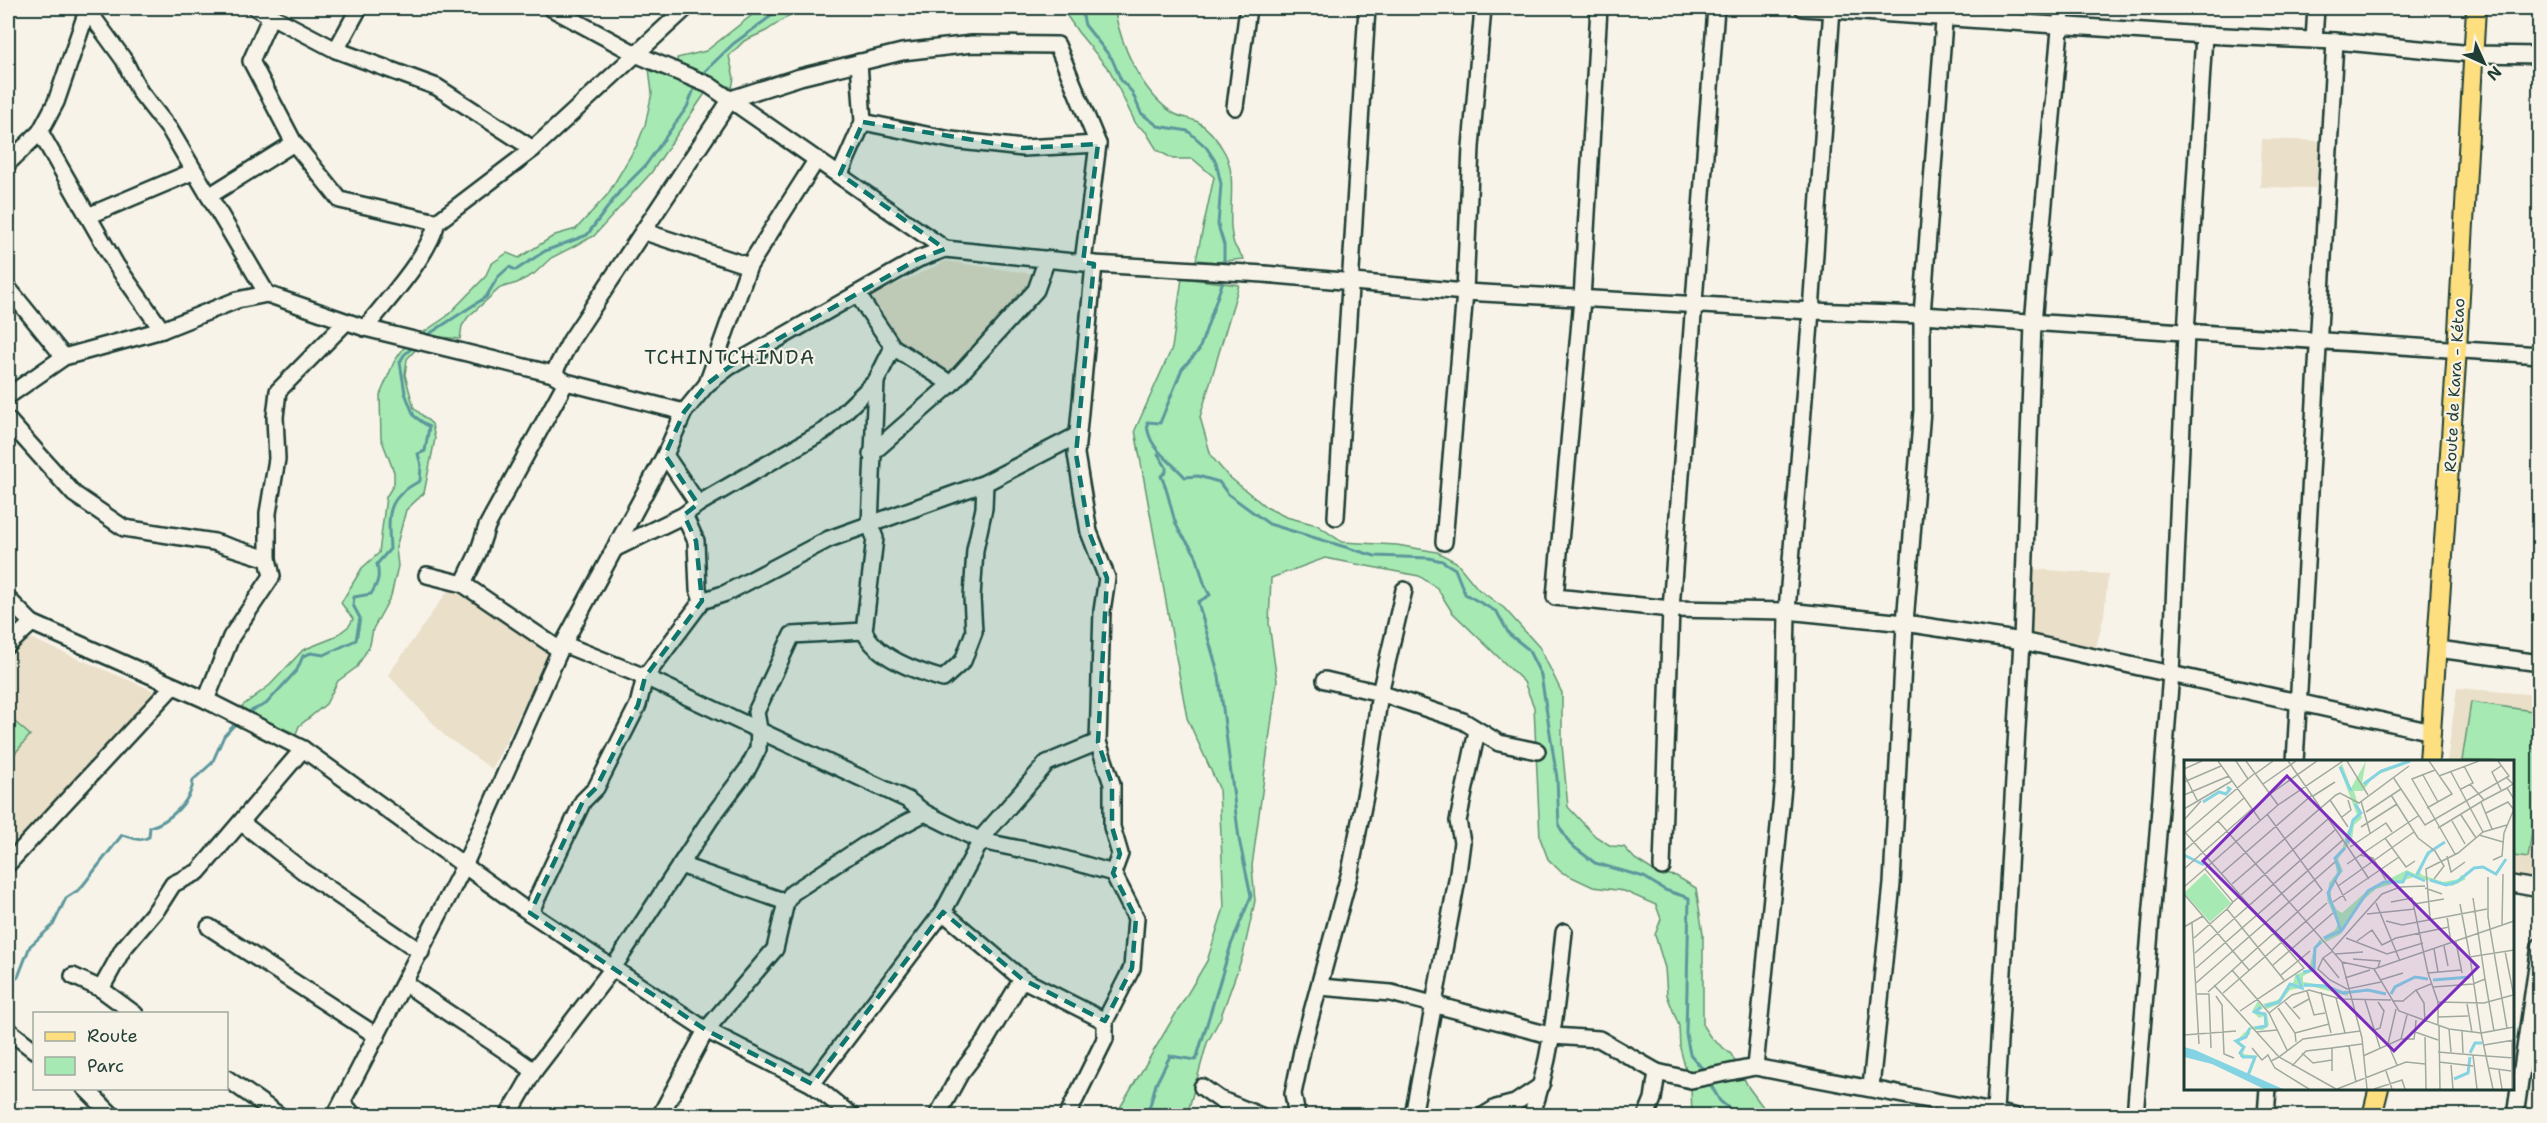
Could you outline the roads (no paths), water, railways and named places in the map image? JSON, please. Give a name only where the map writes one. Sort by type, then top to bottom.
[{"type":"main road","name":"Route de Kara - Kétao","points":[[2429,760],[2457,349],[2476,8]]},
{"type":"main road","points":[[2372,1116],[2379,1090]]},
{"type":"street","points":[[8,163],[40,132],[56,102],[86,8]]},
{"type":"street","points":[[86,8],[124,60],[140,93],[170,130],[192,172],[267,294]]},
{"type":"street","points":[[256,8],[336,50],[437,87],[533,149]]},
{"type":"street","points":[[336,50],[359,8]]},
{"type":"street","points":[[551,8],[638,55],[709,85],[945,249]]},
{"type":"street","points":[[364,328],[398,287],[428,243],[437,222],[533,149],[638,55],[686,8]]},
{"type":"street","points":[[1235,107],[1248,8]]},
{"type":"street","points":[[1336,517],[1367,8]]},
{"type":"street","points":[[1444,542],[1465,292],[1471,147],[1483,8]]},
{"type":"street","points":[[1599,8],[1582,299],[1555,597],[1671,609],[1787,611],[1905,623],[2022,641],[2432,732]]},
{"type":"street","points":[[1662,867],[1671,609],[1716,8]]},
{"type":"street","points":[[1803,8],[1945,12],[2204,35],[2335,41],[2473,54],[2540,55]]},
{"type":"street","points":[[1755,1067],[1784,776],[1787,611],[1832,8]]},
{"type":"street","points":[[1995,1111],[2022,641],[2033,323],[2062,8]]},
{"type":"street","points":[[2314,40],[2316,8]]},
{"type":"street","points":[[1871,1087],[1892,884],[1905,623],[1922,410],[1922,315],[1945,12]]},
{"type":"street","points":[[272,16],[251,61],[294,143],[340,200],[437,222]]},
{"type":"street","points":[[2135,1116],[2171,674],[2186,333],[2204,35]]},
{"type":"street","points":[[2295,760],[2335,41]]},
{"type":"street","points":[[463,584],[478,553],[487,526],[559,378],[571,340],[645,232],[731,99],[858,62],[902,52],[972,44],[1057,45],[1098,144],[1076,454],[1089,532],[1107,578],[1102,610],[1098,742],[1112,784],[1112,827],[1120,854],[1113,873]]},
{"type":"street","points":[[840,174],[863,122],[858,62]]},
{"type":"street","points":[[863,122],[951,140],[1023,148],[1098,144]]},
{"type":"street","points":[[40,132],[116,265],[162,330]]},
{"type":"street","points":[[208,196],[294,143]]},
{"type":"street","points":[[707,384],[748,266],[817,159]]},
{"type":"street","points":[[88,216],[192,172]]},
{"type":"street","points":[[645,232],[748,266]]},
{"type":"street","points":[[354,1116],[339,1109],[465,864],[562,647],[665,455],[684,412],[707,384],[729,367],[918,259],[945,249],[1089,263],[1349,280],[1465,292],[1922,315],[2540,356]]},
{"type":"street","points":[[871,454],[951,384],[1036,290],[1047,259]]},
{"type":"street","points":[[8,288],[64,357]]},
{"type":"street","points":[[8,396],[64,357],[162,330],[237,300],[267,294],[364,328],[684,412]]},
{"type":"street","points":[[857,294],[893,347],[951,384]]},
{"type":"street","points":[[206,700],[231,637],[272,576],[268,559],[268,513],[277,459],[275,417],[278,391],[346,322]]},
{"type":"street","points":[[614,549],[684,515],[698,504],[826,430],[876,381],[893,347]]},
{"type":"street","points":[[876,381],[871,454],[873,489],[870,525],[875,538],[864,631],[869,642],[913,670],[944,679],[963,661],[974,632],[972,597],[975,550],[984,508],[985,483]]},
{"type":"street","points":[[8,420],[74,495],[124,528],[214,542],[268,559]]},
{"type":"street","points":[[530,913],[583,801],[596,788],[638,705],[645,677],[702,601],[726,593],[829,539],[985,483],[1076,436]]},
{"type":"street","points":[[665,455],[698,504]]},
{"type":"street","points":[[684,515],[696,542],[698,589],[702,601]]},
{"type":"street","points":[[427,574],[463,584],[562,647],[645,677],[759,729],[908,800],[925,813],[981,841],[1054,856],[1113,873],[1136,918],[1132,968],[1105,1021],[1105,1039],[1067,1116]]},
{"type":"street","points":[[1297,1116],[1293,1094],[1304,1041],[1350,872],[1367,786],[1380,693],[1404,590]]},
{"type":"street","points":[[8,599],[32,623],[206,700],[303,750],[465,864],[530,913],[706,1030],[812,1084],[850,1115]]},
{"type":"street","points":[[8,645],[32,623]]},
{"type":"street","points":[[508,1116],[534,1071],[613,968],[680,865],[747,770],[758,750],[759,729],[756,711],[792,635],[864,631]]},
{"type":"street","points":[[2438,649],[2540,663]]},
{"type":"street","points":[[1325,680],[1380,693],[1463,721],[1499,743],[1537,751]]},
{"type":"street","points":[[8,864],[173,686]]},
{"type":"street","points":[[1413,1116],[1457,880],[1462,842],[1458,821],[1477,731]]},
{"type":"street","points":[[812,1084],[943,912],[984,835],[1047,763],[1098,742]]},
{"type":"street","points":[[101,989],[123,949],[157,909],[173,884],[198,872],[303,750]]},
{"type":"street","points":[[660,1116],[706,1030],[775,949],[786,902],[792,893],[865,845],[925,813]]},
{"type":"street","points":[[242,823],[303,871],[421,952]]},
{"type":"street","points":[[680,865],[786,902]]},
{"type":"street","points":[[2514,884],[2540,889]]},
{"type":"street","points":[[943,912],[1022,979],[1105,1021]]},
{"type":"street","points":[[209,927],[377,1036]]},
{"type":"street","points":[[1531,1116],[1542,1085],[1552,1036],[1564,933]]},
{"type":"street","points":[[2515,1116],[2540,946]]},
{"type":"street","points":[[73,976],[101,989],[132,1012]]},
{"type":"street","points":[[938,1116],[960,1074],[986,1040],[1022,979]]},
{"type":"street","points":[[405,983],[442,1010],[485,1035],[534,1071]]},
{"type":"street","points":[[1320,987],[1391,993],[1552,1036],[1599,1039],[1657,1072],[1691,1080],[1755,1067],[1871,1087],[2014,1116]]},
{"type":"street","points":[[8,1030],[33,1049]]},
{"type":"street","points":[[1647,1116],[1653,1099],[1657,1072]]},
{"type":"street","points":[[228,1079],[280,1116]]},
{"type":"street","points":[[1483,1116],[1496,1108],[1515,1103],[1542,1085]]},
{"type":"street","points":[[1202,1087],[1219,1099],[1261,1116]]},
{"type":"street","points":[[86,1090],[113,1116]]},
{"type":"street","points":[[2266,1116],[2268,1090]]},
{"type":"waterway","points":[[701,75],[733,44],[782,8]]},
{"type":"waterway","points":[[1081,8],[1085,25],[1112,59],[1121,80],[1132,92],[1141,113],[1158,126],[1188,131],[1206,147],[1216,162],[1221,184],[1218,225],[1224,245],[1224,268]]},
{"type":"waterway","points":[[426,336],[486,297],[498,277],[509,267],[516,270],[545,251],[587,235],[620,191],[645,166],[687,107],[696,84]]},
{"type":"waterway","points":[[1224,278],[1199,350],[1182,369],[1160,423],[1147,422],[1148,431],[1155,446],[1185,477],[1198,476],[1219,482],[1228,494],[1269,524],[1375,556],[1429,558],[1442,561],[1455,569],[1465,594],[1497,612],[1509,634],[1528,649],[1541,675],[1557,778],[1559,826],[1570,844],[1595,863],[1644,877],[1665,890],[1689,898],[1686,1034],[1690,1054],[1706,1073]]},
{"type":"waterway","points":[[244,714],[266,704],[297,670],[303,656],[311,653],[324,655],[356,640],[360,618],[353,605],[354,597],[371,594],[377,583],[377,564],[390,549],[390,516],[395,500],[409,487],[420,481],[421,465],[418,454],[425,451],[429,427],[414,416],[405,393],[400,362],[414,346]]},
{"type":"waterway","points":[[1143,1116],[1149,1109],[1156,1084],[1170,1056],[1196,1060],[1231,945],[1251,896],[1239,839],[1219,676],[1198,602],[1210,595],[1203,581],[1196,556],[1176,524],[1161,476],[1166,472],[1166,467],[1158,454]]},
{"type":"waterway","points":[[8,986],[18,977],[30,946],[53,925],[66,898],[80,889],[122,835],[139,840],[145,839],[149,837],[150,827],[165,820],[179,809],[189,795],[193,780],[212,763],[224,736],[238,721]]},
{"type":"waterway","points":[[1709,1082],[1720,1101],[1738,1116]]},
{"type":"district","name":"TCHINTCHINDA","points":[[730,357]]}]
